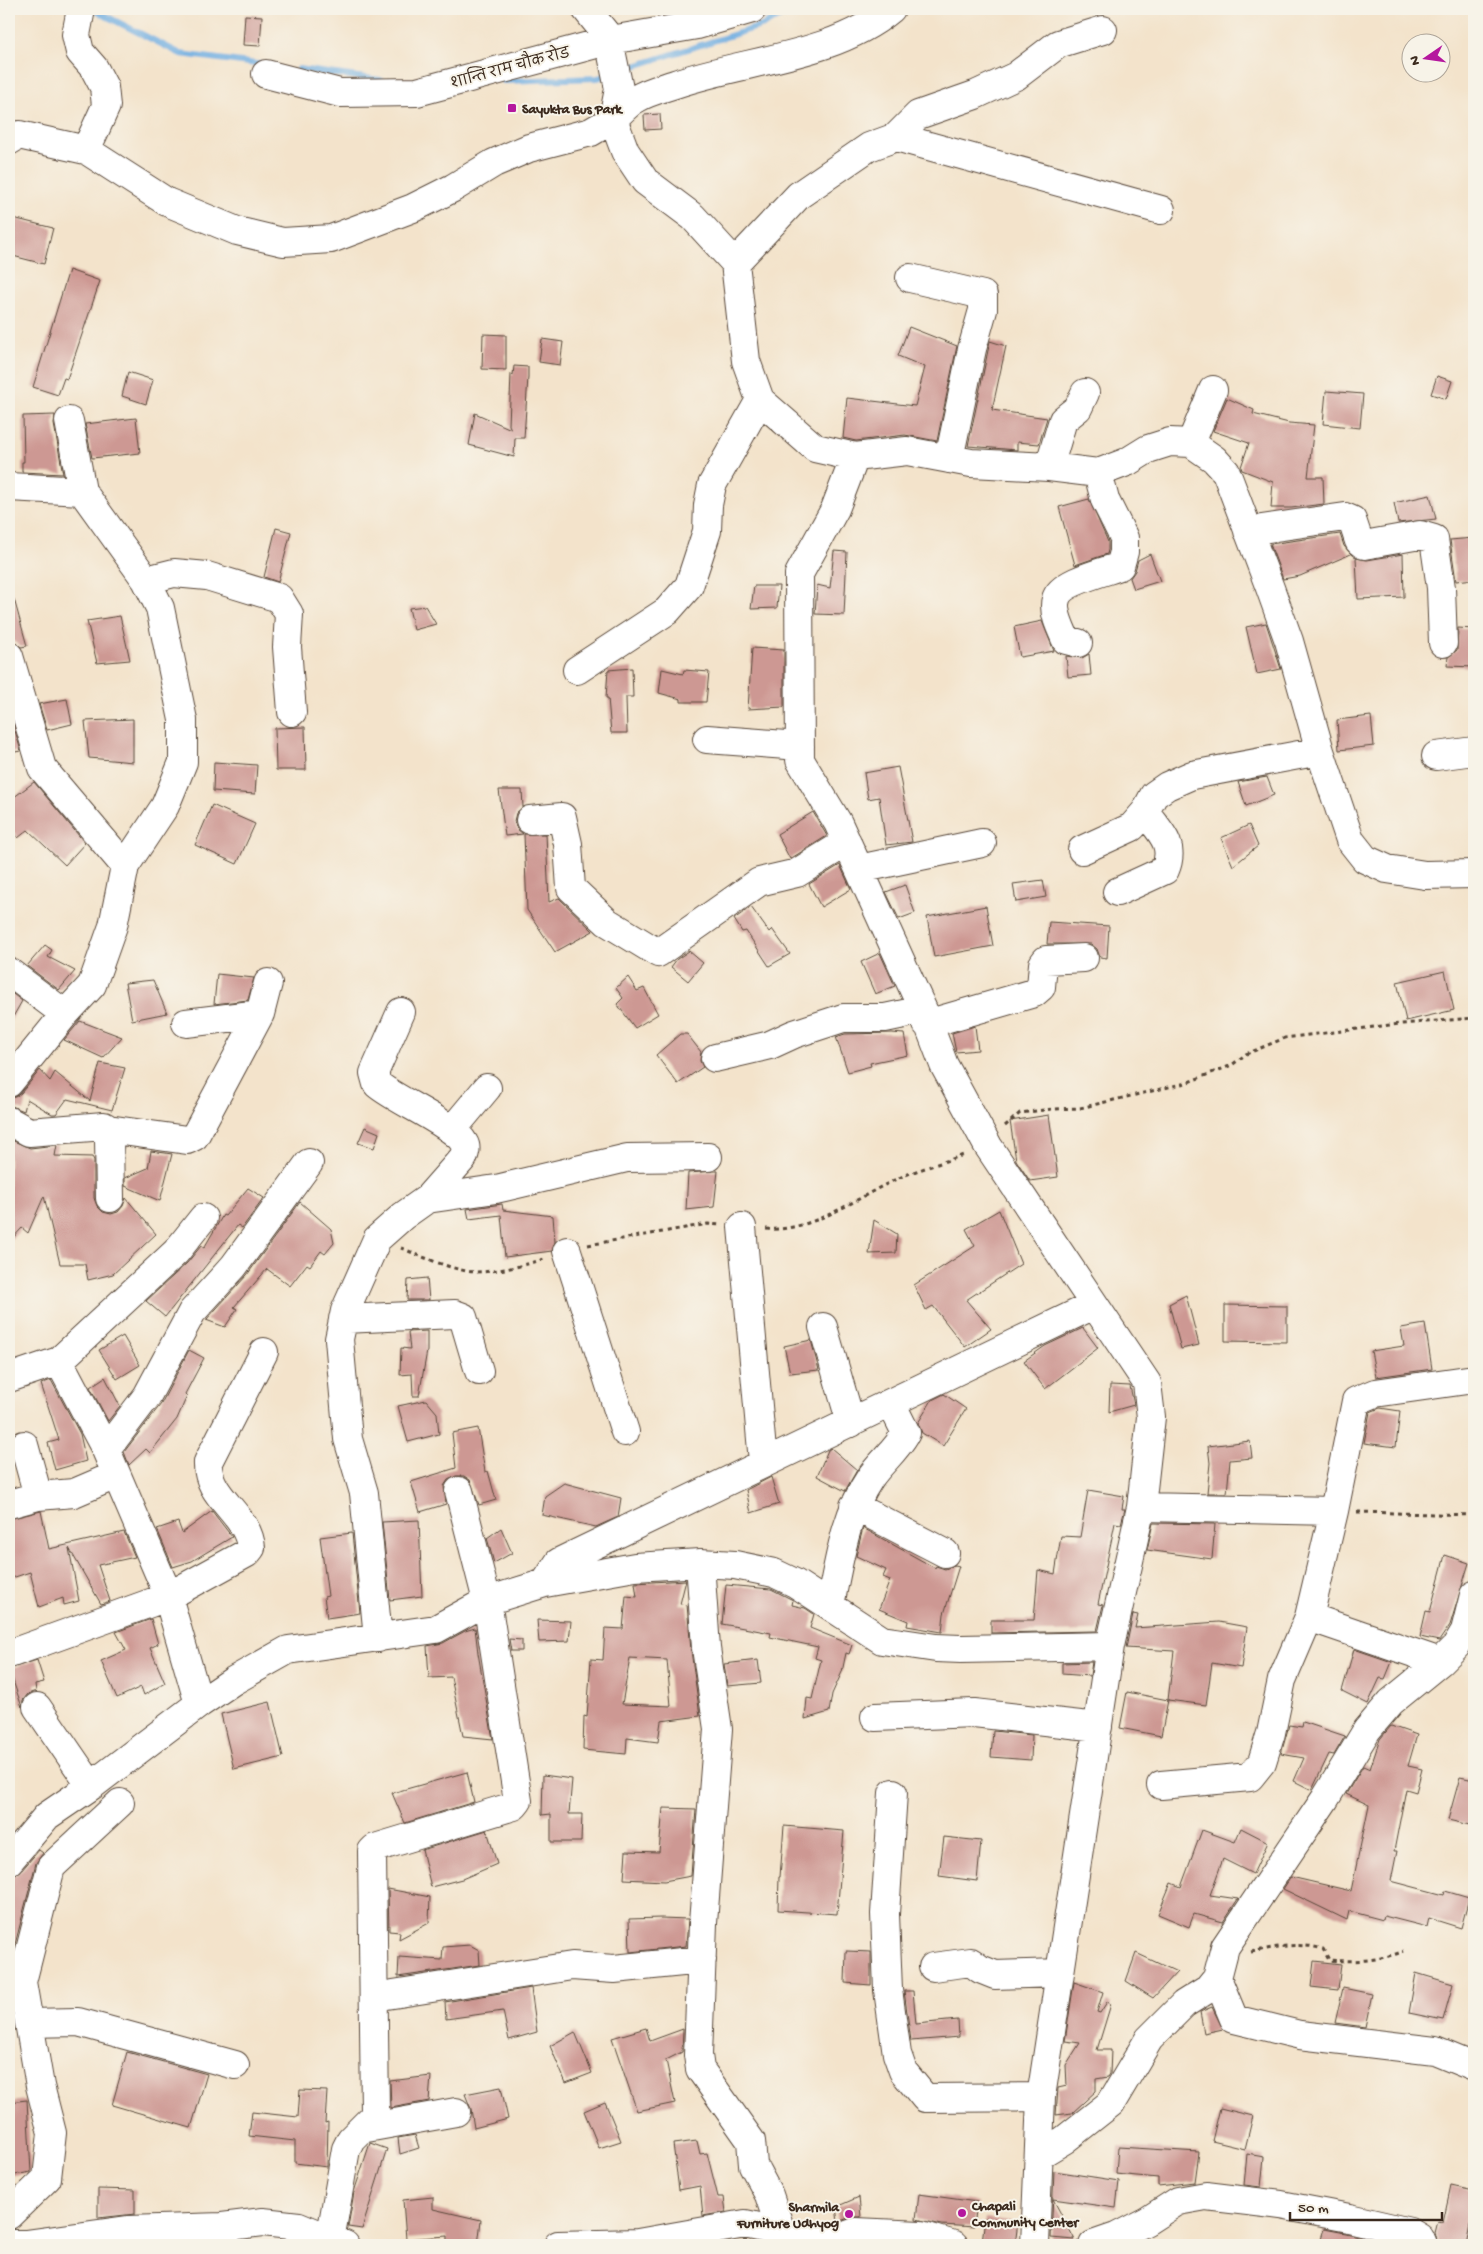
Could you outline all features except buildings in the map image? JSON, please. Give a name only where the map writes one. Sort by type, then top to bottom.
[{"type":"street","points":[[81,9],[76,35],[80,52],[94,68],[104,86],[106,106],[86,150]]},
{"type":"street","points":[[586,9],[610,42],[619,88],[613,119],[626,151],[645,180],[693,217],[735,263],[746,361],[760,400],[815,448],[855,457],[908,451],[949,459],[1007,466],[1049,467],[1098,473],[1119,466],[1158,445],[1170,442],[1191,442],[1199,446],[1226,472],[1289,641],[1320,751],[1350,840],[1365,859],[1387,869],[1425,876],[1474,874]]},
{"type":"street","name":"शान्ति राम चौक रोड","points":[[266,74],[340,93],[417,92],[610,42],[697,24],[752,9]]},
{"type":"street","points":[[9,141],[19,135],[86,150],[167,202],[237,231],[283,242],[331,239],[421,204],[453,188],[494,162],[529,148],[591,132],[613,119],[636,98],[700,75],[751,65],[842,38],[878,19],[891,9]]},
{"type":"street","points":[[735,263],[799,195],[869,147],[896,137],[918,115],[975,95],[1016,76],[1058,44],[1104,30]]},
{"type":"street","points":[[896,137],[1161,210]]},
{"type":"street","points":[[910,278],[983,295],[983,310],[972,349],[949,459]]},
{"type":"street","points":[[1191,442],[1214,390]]},
{"type":"street","points":[[1049,467],[1063,420],[1078,408],[1085,393]]},
{"type":"street","points":[[577,670],[666,611],[689,586],[707,531],[708,505],[712,485],[760,400]]},
{"type":"street","points":[[9,1083],[65,1014],[92,985],[113,926],[125,866],[166,806],[183,762],[183,720],[160,608],[146,580],[82,492],[69,421]]},
{"type":"street","points":[[855,457],[835,509],[799,574],[800,760],[838,822],[925,1017],[944,1065],[988,1146],[1147,1383],[1151,1417],[1141,1507],[1110,1646],[1041,2098],[1039,2155],[1041,2245]]},
{"type":"street","points":[[1078,643],[1066,640],[1055,604],[1056,597],[1059,592],[1071,583],[1120,566],[1124,552],[1124,538],[1106,500],[1098,473]]},
{"type":"street","points":[[9,487],[82,492]]},
{"type":"street","points":[[1248,531],[1345,517],[1352,520],[1360,541],[1364,544],[1420,535],[1434,539],[1441,588],[1443,643]]},
{"type":"street","points":[[146,580],[174,573],[207,576],[279,598],[289,614],[287,647],[292,712]]},
{"type":"street","points":[[9,656],[42,768],[125,866]]},
{"type":"street","points":[[707,739],[800,746]]},
{"type":"street","points":[[1082,850],[1132,827],[1145,812],[1154,795],[1167,786],[1192,775],[1320,751]]},
{"type":"street","points":[[1436,756],[1474,751]]},
{"type":"street","points":[[1117,892],[1165,870],[1170,857],[1166,840],[1145,812]]},
{"type":"street","points":[[530,820],[562,817],[568,844],[571,888],[607,922],[658,953],[759,882],[797,873],[847,842]]},
{"type":"street","points":[[859,868],[982,843]]},
{"type":"street","points":[[715,1058],[770,1045],[794,1034],[843,1018],[925,1017],[1034,993],[1041,987],[1043,964],[1046,960],[1084,958]]},
{"type":"street","points":[[9,972],[65,1014]]},
{"type":"street","points":[[9,1121],[29,1132],[104,1126],[108,1130],[187,1140],[195,1136],[260,1014],[268,983]]},
{"type":"street","points":[[378,1638],[364,1493],[348,1439],[339,1339],[343,1319],[377,1239],[403,1216],[427,1199],[463,1158],[466,1150],[464,1142],[452,1130],[377,1084],[374,1073],[400,1012]]},
{"type":"street","points":[[186,1023],[260,1014]]},
{"type":"street","points":[[452,1130],[487,1088]]},
{"type":"street","points":[[108,1130],[110,1198]]},
{"type":"street","points":[[427,1199],[496,1189],[627,1158],[708,1157]]},
{"type":"street","points":[[106,1450],[147,1396],[192,1312],[234,1266],[309,1163]]},
{"type":"street","points":[[9,1378],[59,1361],[176,1252],[203,1218]]},
{"type":"street","points":[[742,1227],[763,1462]]},
{"type":"street","points":[[567,1251],[625,1432]]},
{"type":"street","points":[[545,1583],[559,1562],[763,1462],[851,1423],[1094,1305]]},
{"type":"street","points":[[343,1319],[455,1314],[462,1317],[479,1372]]},
{"type":"street","points":[[823,1326],[851,1423]]},
{"type":"street","points":[[9,1654],[167,1597],[248,1553],[251,1548],[248,1531],[211,1482],[208,1462],[264,1352]]},
{"type":"street","points":[[59,1361],[106,1450],[166,1590],[199,1704]]},
{"type":"street","points":[[1160,1785],[1250,1778],[1262,1762],[1271,1733],[1282,1680],[1308,1617],[1334,1511],[1356,1401],[1375,1393],[1474,1379]]},
{"type":"street","points":[[830,1605],[839,1560],[854,1506],[871,1477],[896,1451],[906,1434],[891,1403]]},
{"type":"street","points":[[24,1445],[38,1496]]},
{"type":"street","points":[[9,1504],[38,1496],[74,1493],[116,1475]]},
{"type":"street","points":[[9,2244],[26,2244],[127,2230],[222,2227],[262,2222],[298,2226],[338,2243],[346,2149],[351,2140],[375,2115],[372,1851],[375,1848],[514,1806],[518,1800],[486,1601],[459,1490]]},
{"type":"street","points":[[854,1506],[944,1553]]},
{"type":"street","points":[[1141,1507],[1334,1511]]},
{"type":"street","points":[[9,1861],[48,1816],[91,1786],[199,1704],[233,1681],[288,1650],[436,1629],[486,1601],[545,1583],[636,1567],[700,1563],[735,1565],[774,1573],[830,1605],[843,1616],[882,1640],[961,1649],[1110,1646]]},
{"type":"street","points":[[700,1563],[706,1648],[718,1729],[703,1923],[698,2055],[700,2069],[751,2140],[753,2165],[769,2195],[778,2222],[778,2231]]},
{"type":"street","points":[[1039,2155],[1064,2140],[1111,2102],[1149,2038],[1184,2004],[1208,1989],[1217,1978],[1226,1948],[1325,1799],[1367,1730],[1391,1702],[1440,1662],[1456,1646],[1464,1632],[1473,1608]]},
{"type":"street","points":[[1308,1617],[1440,1662]]},
{"type":"street","points":[[37,1707],[91,1786]]},
{"type":"street","points":[[875,1718],[974,1713],[1098,1727]]},
{"type":"street","points":[[892,1793],[884,1914],[888,1990],[897,2054],[903,2071],[925,2098],[1041,2098]]},
{"type":"street","points":[[9,2215],[47,2178],[52,2133],[40,2086],[22,1982],[52,1867],[120,1803]]},
{"type":"street","points":[[374,1997],[572,1966],[614,1969],[702,1960]]},
{"type":"street","points":[[933,1967],[971,1962],[980,1969],[995,1975],[1059,1973]]},
{"type":"street","points":[[1217,1978],[1234,2019],[1300,2035],[1435,2051],[1474,2067]]},
{"type":"street","points":[[30,2023],[78,2022],[235,2065]]},
{"type":"street","points":[[361,2129],[456,2112]]},
{"type":"street","points":[[1094,2245],[1139,2225],[1178,2201],[1206,2196],[1282,2205],[1349,2218],[1410,2232],[1420,2238],[1423,2245]]},
{"type":"street","points":[[558,2245],[638,2243],[683,2239],[745,2224],[827,2244],[856,2232],[920,2235],[954,2245]]},
{"type":"path","points":[[377,1239],[439,1263],[474,1272],[527,1264],[598,1241],[708,1224],[782,1230],[809,1223],[902,1177],[988,1146],[1010,1120],[1020,1113],[1080,1108],[1186,1083],[1232,1065],[1246,1054],[1286,1038],[1390,1025],[1474,1018]]},
{"type":"path","points":[[1334,1511],[1474,1515]]},
{"type":"path","points":[[1243,1953],[1285,1946],[1311,1946],[1323,1949],[1328,1960],[1356,1962],[1384,1959],[1404,1951]]},
{"type":"waterway","points":[[92,9],[181,54],[264,65]]},
{"type":"waterway","points":[[622,70],[764,25],[793,9]]},
{"type":"waterway","points":[[299,69],[380,80]]},
{"type":"waterway","points":[[504,81],[598,78],[610,74]]},
{"type":"place","name":"Sayukta Bus Park","points":[[512,108]]},
{"type":"place","name":"Chapali Community Center","points":[[962,2213]]},
{"type":"place","name":"Sharmila Furniture Udhyog","points":[[849,2214]]}]
